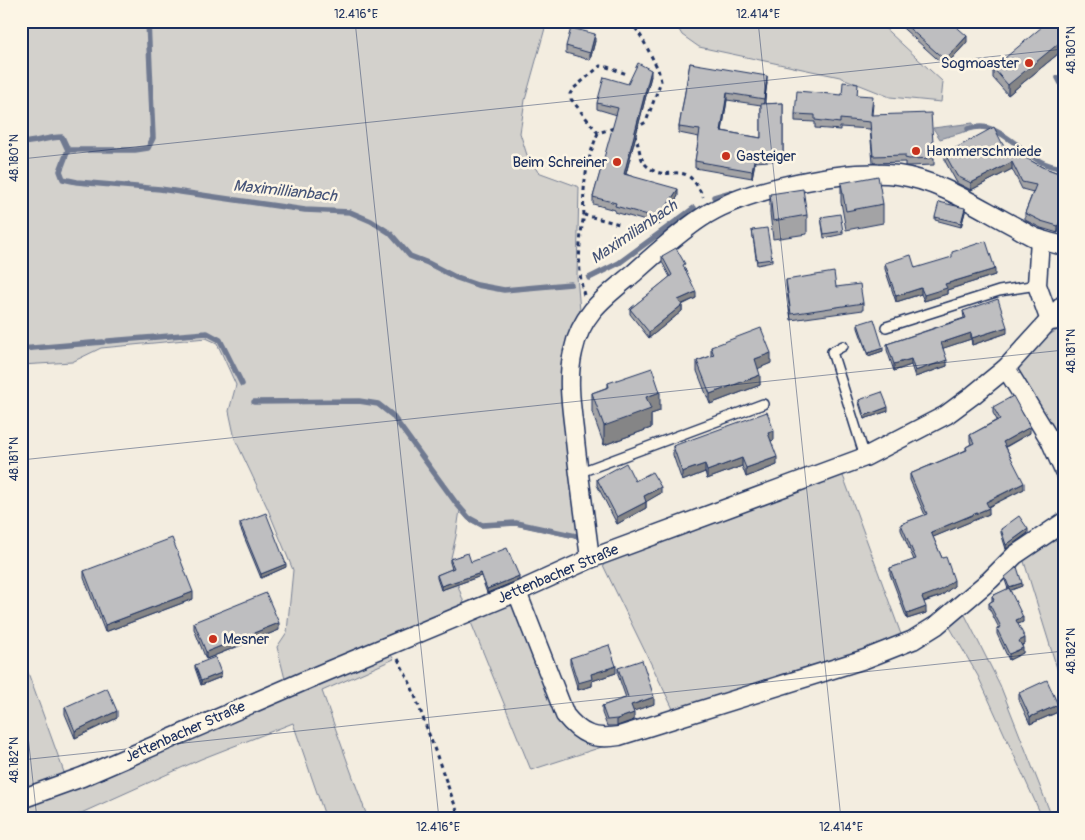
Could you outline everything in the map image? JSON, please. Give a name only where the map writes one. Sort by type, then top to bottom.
[{"type":"street","points":[[590,559],[578,473],[570,378],[572,353],[580,327],[589,313],[608,294],[701,218],[735,201],[792,184],[848,175],[898,175],[941,187],[1040,239],[1064,246]]},
{"type":"street","points":[[1040,239],[1037,284],[1057,320]]},
{"type":"street","name":"Jettenbacher Straße","points":[[21,799],[82,777],[390,644],[517,592],[590,559],[865,457],[946,415],[1006,368],[1057,320],[1064,304]]},
{"type":"street","points":[[1006,368],[1050,440],[1064,471]]},
{"type":"street","points":[[517,592],[565,715],[577,728],[587,734],[607,738],[619,736],[865,659],[913,640],[937,625],[990,580],[1015,555],[1064,522]]},
{"type":"lane","points":[[886,326],[999,291],[1037,284]]},
{"type":"lane","points":[[843,346],[832,352],[865,457]]},
{"type":"lane","points":[[578,473],[763,404]]},
{"type":"path","points":[[631,21],[658,69],[661,81],[646,122],[632,131],[637,141],[640,155],[645,164],[652,170],[662,173],[688,174],[693,178],[710,213]]},
{"type":"path","points":[[598,133],[571,99],[570,94],[573,89],[600,66],[627,74]]},
{"type":"path","points":[[598,133],[616,127],[624,129]]},
{"type":"path","points":[[589,313],[583,291],[580,234],[584,215],[583,195],[587,166],[598,133]]},
{"type":"path","points":[[584,215],[620,224]]},
{"type":"path","points":[[390,644],[411,685],[460,819]]},
{"type":"shaded area","points":[[21,21],[547,21],[525,100],[520,133],[527,155],[538,172],[579,187],[577,276],[580,311],[575,327],[576,503],[579,539],[516,525],[482,527],[468,520],[460,510],[450,562],[465,606],[285,679],[277,647],[287,632],[293,570],[267,507],[235,439],[229,411],[236,385],[217,343],[206,338],[101,348],[72,362],[21,365]]},
{"type":"shaded area","points":[[674,21],[877,21],[943,82],[941,102],[890,97],[840,77],[699,47],[682,35]]},
{"type":"shaded area","points":[[973,123],[974,129],[940,139],[933,128]]},
{"type":"shaded area","points":[[1064,327],[1064,458],[1017,374],[1019,365],[1042,338]]},
{"type":"shaded area","points":[[842,473],[902,637],[674,711],[601,561]]},
{"type":"shaded area","points":[[1064,528],[1064,691],[1022,555]]},
{"type":"shaded area","points":[[512,602],[558,715],[611,744],[531,770],[470,620]]},
{"type":"shaded area","points":[[965,615],[1000,685],[1050,812],[1064,807],[1064,819],[1043,819],[978,676],[948,624],[956,617]]},
{"type":"shaded area","points":[[21,645],[27,670],[65,775],[21,791]]},
{"type":"shaded area","points":[[389,653],[394,659],[322,691],[368,819],[326,819],[293,723],[201,759],[68,819],[21,819],[21,806]]},
{"type":"building","points":[[901,21],[950,21],[967,36],[945,60]]},
{"type":"building","points":[[1049,21],[1064,21],[1064,29],[1061,32],[1064,35],[1064,39],[1008,85],[993,68]]},
{"type":"building","points":[[571,28],[595,34],[590,53],[566,46]]},
{"type":"building","points":[[638,63],[651,70],[624,174],[678,189],[659,218],[615,206],[616,203],[593,197],[618,108],[597,103],[604,77],[628,84]]},
{"type":"building","points":[[690,63],[767,76],[764,99],[727,93],[721,131],[761,138],[761,104],[783,103],[783,154],[755,155],[752,171],[695,161],[700,130],[679,127]]},
{"type":"building","points":[[843,82],[858,84],[857,95],[873,96],[871,115],[931,113],[934,158],[909,159],[905,158],[905,155],[873,156],[870,122],[840,119],[840,123],[815,120],[815,115],[795,114],[797,91],[842,95]]},
{"type":"building","points":[[994,127],[1003,145],[1042,167],[1064,175],[1064,211],[1058,226],[1041,221],[1025,213],[1036,185],[1022,182],[1012,162],[971,183],[957,176],[945,154]]},
{"type":"building","points":[[878,176],[883,204],[846,211],[841,183]]},
{"type":"building","points":[[803,189],[807,215],[773,221],[770,194]]},
{"type":"building","points":[[939,202],[965,208],[961,223],[935,217]]},
{"type":"building","points":[[840,214],[843,231],[824,234],[821,217]]},
{"type":"building","points":[[767,228],[772,259],[757,261],[752,230]]},
{"type":"building","points":[[986,241],[995,269],[945,284],[947,288],[924,295],[921,288],[896,296],[885,263],[911,255],[915,268],[952,257],[952,252]]},
{"type":"building","points":[[676,248],[685,264],[683,265],[696,292],[678,300],[682,305],[649,332],[630,309],[672,275],[662,256]]},
{"type":"building","points":[[834,272],[836,287],[860,284],[863,303],[791,314],[786,280]]},
{"type":"building","points":[[998,299],[1007,327],[972,338],[971,333],[941,343],[947,360],[915,371],[911,359],[894,364],[887,344],[966,318],[963,311]]},
{"type":"building","points":[[874,319],[883,348],[868,353],[858,324]]},
{"type":"building","points":[[761,328],[771,353],[755,359],[760,375],[710,394],[697,361],[714,355],[711,347]]},
{"type":"building","points":[[652,368],[660,392],[646,397],[651,409],[604,426],[592,393],[609,387],[608,383]]},
{"type":"building","points":[[882,392],[888,407],[864,416],[859,400]]},
{"type":"building","points":[[1013,396],[1030,427],[1003,442],[1024,483],[986,502],[989,508],[931,532],[942,558],[946,557],[954,580],[941,590],[922,597],[926,607],[907,614],[890,568],[916,559],[901,524],[927,514],[910,474],[967,450],[966,447],[974,443],[970,435],[1000,419],[993,407]]},
{"type":"building","points":[[767,412],[774,431],[768,433],[777,457],[746,468],[742,458],[707,471],[705,464],[682,472],[673,446]]},
{"type":"building","points":[[626,463],[635,481],[652,472],[661,487],[644,496],[646,502],[617,517],[597,479]]},
{"type":"building","points":[[266,513],[286,564],[261,574],[240,523]]},
{"type":"building","points":[[1019,516],[1028,529],[1006,545],[1001,529]]},
{"type":"building","points":[[172,538],[193,592],[105,625],[84,571]]},
{"type":"building","points":[[507,548],[519,576],[487,589],[481,573],[441,586],[437,575],[454,568],[450,559],[468,553],[471,562]]},
{"type":"building","points":[[1017,567],[1022,583],[1009,587],[1005,577]]},
{"type":"building","points":[[1009,588],[1023,617],[1016,620],[1025,638],[1019,641],[1023,648],[1009,654],[997,629],[1001,627],[989,603],[994,600],[992,596]]},
{"type":"building","points":[[266,593],[279,623],[206,652],[194,622]]},
{"type":"building","points":[[609,645],[616,666],[591,674],[592,679],[578,683],[570,658]]},
{"type":"building","points":[[215,657],[221,673],[201,681],[195,665]]},
{"type":"building","points":[[642,660],[654,697],[631,705],[634,713],[617,719],[607,720],[602,706],[628,697],[618,668]]},
{"type":"building","points":[[1047,680],[1058,705],[1030,717],[1019,693]]},
{"type":"building","points":[[107,688],[117,711],[75,731],[65,707]]},
{"type":"waterway","points":[[68,150],[135,150],[148,148],[153,138],[148,21]]},
{"type":"waterway","name":"Maximilianbach","points":[[1058,78],[1064,89]]},
{"type":"waterway","name":"Maximilianbach","points":[[968,129],[980,127],[991,129],[1044,163],[1054,167],[1064,167]]},
{"type":"waterway","name":"Maximillianbach","points":[[21,143],[62,137],[68,150],[60,171],[63,179],[77,182],[160,189],[305,210],[350,212],[371,221],[390,233],[410,256],[457,278],[477,285],[504,290],[571,284]]},
{"type":"waterway","name":"Maximilianbach","points":[[714,197],[731,192]]},
{"type":"waterway","name":"Maximilianbach","points":[[589,278],[619,263],[694,208]]},
{"type":"waterway","points":[[108,341],[207,333],[220,340],[242,384]]},
{"type":"waterway","points":[[21,349],[103,342]]},
{"type":"waterway","points":[[254,402],[359,401],[378,404],[392,415],[469,518],[482,525],[516,523],[576,536]]},
{"type":"place","name":"Sogmoaster","points":[[1029,63]]},
{"type":"place","name":"Hammerschmiede","points":[[916,151]]},
{"type":"place","name":"Gasteiger","points":[[726,156]]},
{"type":"place","name":"Beim Schreiner","points":[[617,162]]},
{"type":"place","name":"Mesner","points":[[213,639]]}]
